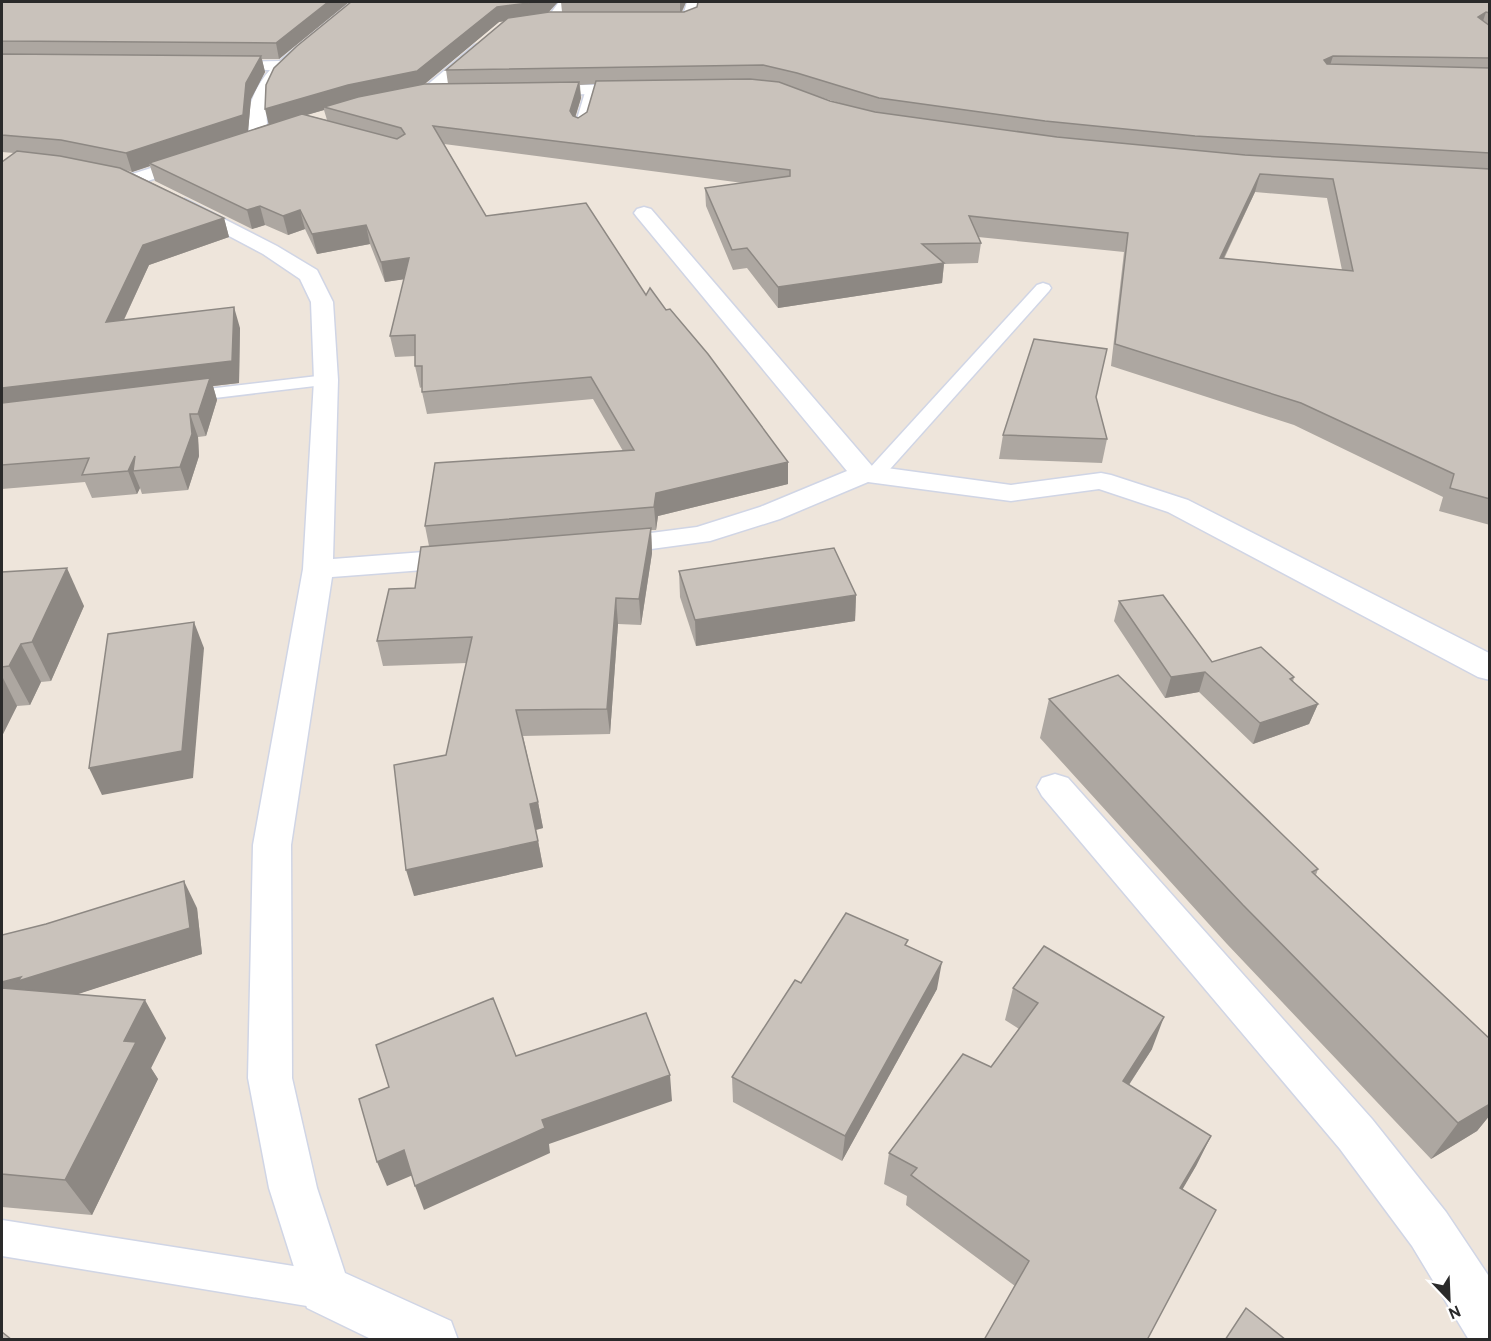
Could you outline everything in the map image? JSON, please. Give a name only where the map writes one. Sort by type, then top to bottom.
[{"type":"street","points":[[259,137],[258,113],[262,91],[285,66],[360,2]]},
{"type":"street","points":[[642,22],[684,21],[690,18],[697,3]]},
{"type":"street","points":[[531,22],[573,21]]},
{"type":"street","points":[[449,93],[417,95],[487,42]]},
{"type":"street","points":[[202,65],[285,66]]},
{"type":"street","points":[[521,91],[659,89]]},
{"type":"street","points":[[238,144],[281,130]]},
{"type":"street","points":[[133,180],[207,155]]},
{"type":"street","points":[[100,173],[133,180],[226,225],[309,275],[322,302],[326,380],[318,569],[272,845],[270,1078],[293,1188],[325,1290],[432,1340]]},
{"type":"street","points":[[644,213],[870,474]]},
{"type":"street","points":[[584,548],[700,535],[770,513],[870,474],[1011,493],[1101,481],[1178,506],[1490,669]]},
{"type":"street","points":[[318,569],[492,555]]},
{"type":"street","points":[[1055,787],[1356,1134],[1429,1229],[1490,1326]]},
{"type":"lane","points":[[550,21],[564,2]]},
{"type":"lane","points":[[580,129],[592,90]]},
{"type":"lane","points":[[870,474],[1043,288]]},
{"type":"lane","points":[[164,399],[326,380]]},
{"type":"lane","points":[[2,1238],[325,1290]]},
{"type":"building","points":[[2,2],[328,2],[276,43],[2,41]]},
{"type":"building","points":[[351,2],[537,2],[497,7],[417,71],[348,85],[265,109],[266,85],[274,68]]},
{"type":"building","points":[[698,2],[1490,2],[1490,13],[1486,12],[1478,17],[1490,26],[1490,58],[1333,56],[1324,60],[1327,64],[1490,68],[1490,153],[1195,136],[1045,121],[879,98],[763,65],[446,70],[508,18],[549,12],[684,12],[697,7]]},
{"type":"building","points":[[2,54],[261,56],[246,83],[243,115],[126,153],[61,140],[2,135]]},
{"type":"building","points":[[750,79],[779,82],[830,101],[875,112],[1057,137],[1245,155],[1490,169],[1490,499],[1450,488],[1454,474],[1301,403],[1115,344],[1128,233],[969,216],[981,243],[922,244],[944,263],[778,287],[747,248],[732,250],[705,188],[790,176],[790,170],[433,126],[486,216],[586,203],[646,295],[650,288],[666,310],[670,309],[708,354],[788,462],[656,493],[654,507],[425,526],[435,463],[634,450],[591,377],[422,392],[422,366],[415,366],[415,335],[390,336],[409,258],[381,262],[366,225],[312,234],[300,210],[283,216],[260,206],[247,210],[149,163],[302,114],[397,139],[405,134],[401,128],[324,107],[358,97],[424,84],[579,82],[570,111],[578,118],[587,112],[596,81]],"holes":[[[1260,174],[1333,179],[1353,271],[1220,258]]]},
{"type":"building","points":[[17,151],[60,156],[120,168],[224,218],[143,245],[106,322],[234,307],[232,361],[2,388],[2,162]]},
{"type":"building","points":[[1034,339],[1107,349],[1096,397],[1107,439],[1003,435]]},
{"type":"building","points":[[210,378],[198,414],[190,414],[192,434],[180,467],[133,471],[135,456],[128,471],[82,475],[89,458],[2,465],[2,403]]},
{"type":"building","points":[[651,528],[639,599],[616,598],[607,709],[516,710],[538,802],[530,804],[538,841],[406,870],[394,765],[446,755],[472,637],[377,641],[389,589],[415,588],[421,547]]},
{"type":"building","points":[[834,548],[856,595],[695,620],[679,571]]},
{"type":"building","points":[[67,568],[32,642],[21,644],[9,666],[2,667],[2,572]]},
{"type":"building","points":[[1163,595],[1212,662],[1261,647],[1294,677],[1290,679],[1318,704],[1260,723],[1205,672],[1171,677],[1119,601]]},
{"type":"building","points":[[194,622],[182,751],[89,768],[108,634]]},
{"type":"building","points":[[1118,675],[1318,869],[1312,872],[1490,1039],[1490,1104],[1458,1123],[1243,905],[1049,699]]},
{"type":"building","points":[[184,881],[190,928],[18,981],[21,977],[2,982],[2,935],[46,924]]},
{"type":"building","points":[[846,913],[908,940],[905,945],[942,962],[845,1136],[732,1077],[795,980],[801,983]]},
{"type":"building","points":[[1044,946],[1164,1017],[1123,1081],[1211,1136],[1180,1188],[1216,1210],[1147,1340],[984,1340],[1029,1261],[911,1175],[917,1168],[889,1153],[963,1054],[991,1067],[1038,1003],[1013,988]]},
{"type":"building","points":[[2,988],[145,1000],[124,1041],[136,1042],[65,1180],[2,1174]]},
{"type":"building","points":[[493,998],[516,1056],[646,1013],[670,1075],[542,1120],[545,1128],[415,1186],[404,1150],[377,1162],[359,1099],[389,1087],[376,1045]]},
{"type":"building","points":[[1246,1308],[1286,1340],[1225,1340]]},
{"type":"building","points":[[2,1332],[12,1340],[2,1340]]}]
